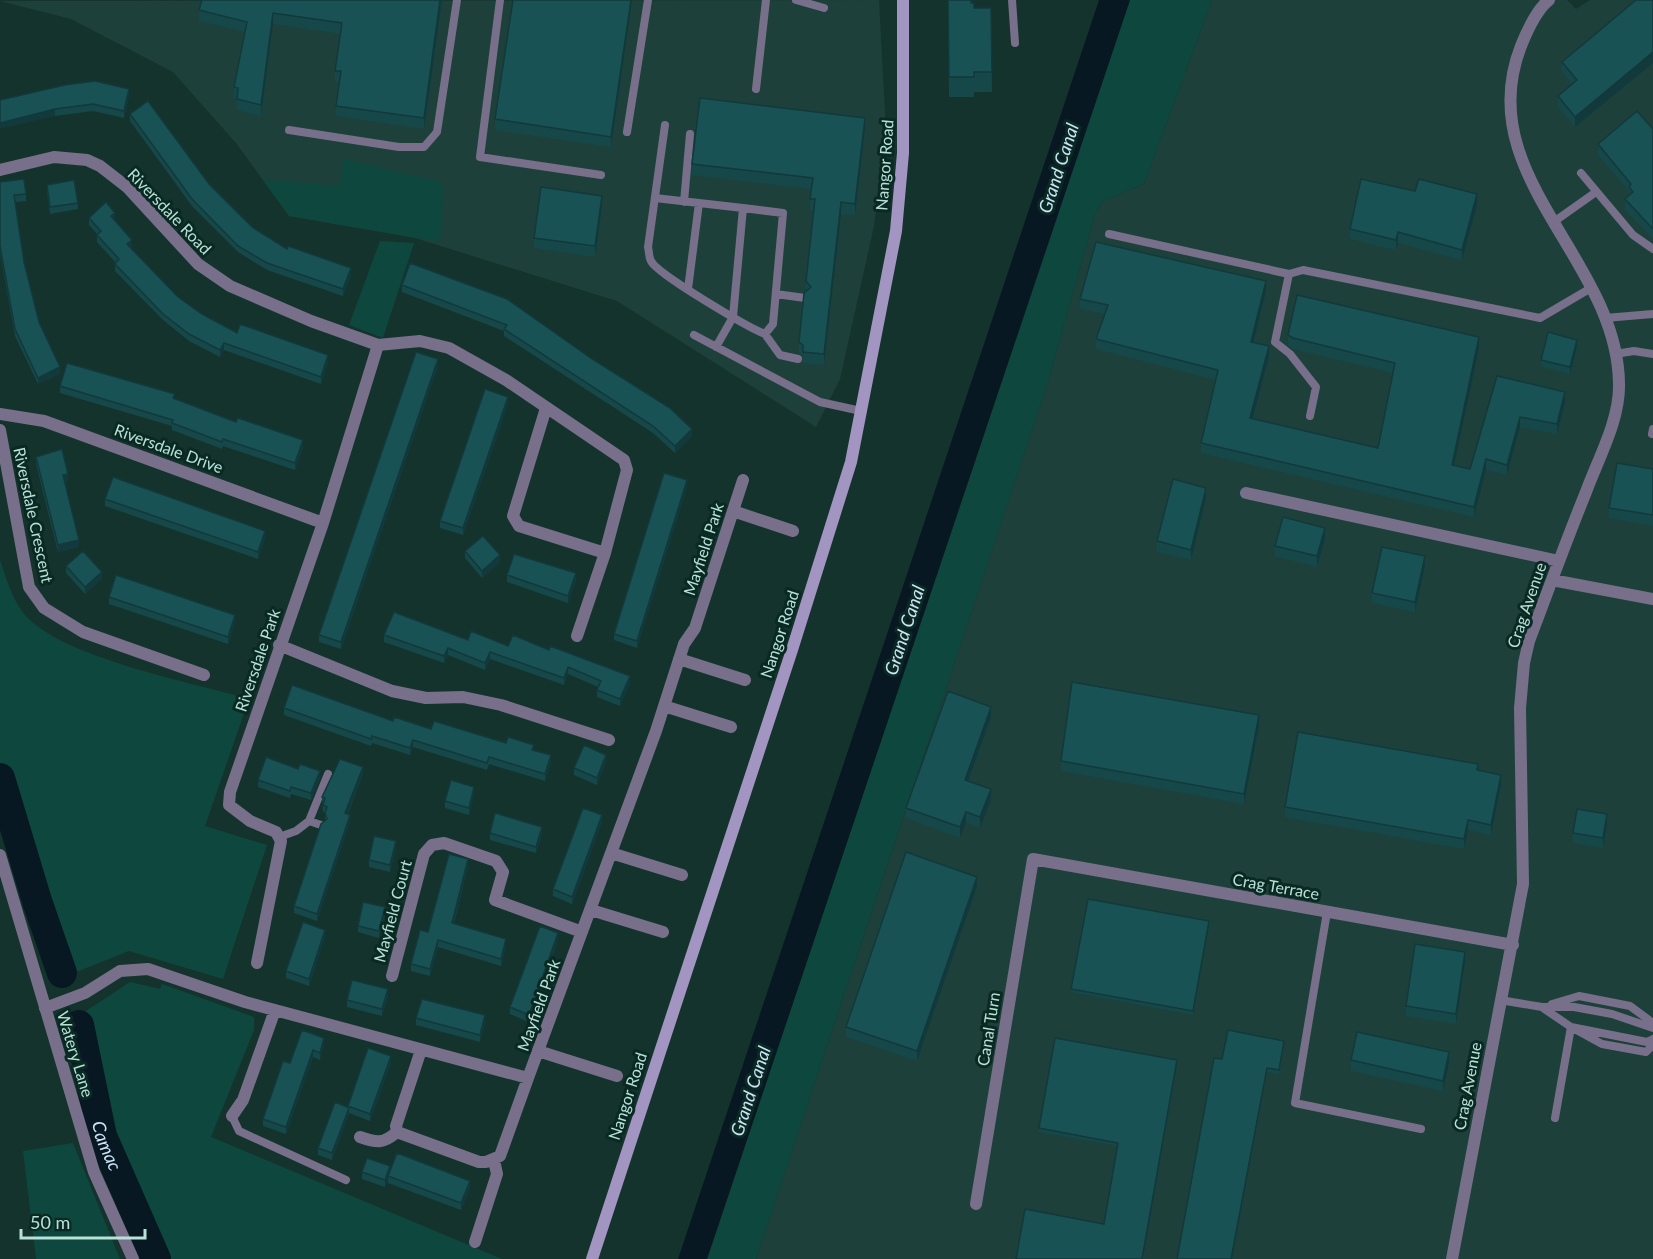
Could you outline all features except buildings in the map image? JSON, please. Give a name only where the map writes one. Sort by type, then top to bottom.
[{"type":"main road","name":"Nangor Road","points":[[592,1259],[792,650],[850,462],[896,231],[903,153],[903,0]]},
{"type":"street","name":"Crag Avenue","points":[[1452,1259],[1500,1000],[1513,945],[1525,863],[1520,708],[1524,663],[1529,641],[1611,426],[1619,385],[1615,354],[1605,318],[1520,158],[1509,110],[1510,88],[1519,52],[1527,31],[1549,0]]},
{"type":"street","name":"Riversdale Road","points":[[0,170],[54,157],[87,160],[100,166],[127,187],[198,264],[230,286],[311,321],[378,345]]},
{"type":"street","points":[[378,345],[420,342],[449,348],[506,380],[624,460],[627,471],[605,553],[577,636]]},
{"type":"street","name":"Riversdale Park","points":[[279,837],[276,832],[250,821],[228,805],[230,792],[323,522],[378,345]]},
{"type":"street","points":[[546,408],[513,516],[519,526],[605,553]]},
{"type":"street","name":"Riversdale Drive","points":[[0,414],[44,421],[323,522]]},
{"type":"street","name":"Riversdale Crescent","points":[[0,430],[29,587],[44,608],[83,632],[204,675]]},
{"type":"street","name":"Mayfield Park","points":[[45,1008],[85,993],[120,971],[148,969],[275,1010],[528,1078],[612,853],[684,644],[695,628],[743,480]]},
{"type":"street","points":[[1246,493],[1559,561]]},
{"type":"street","points":[[733,512],[793,531]]},
{"type":"street","points":[[1552,580],[1653,599]]},
{"type":"street","points":[[279,645],[392,692],[426,698],[463,697],[501,705],[609,740]]},
{"type":"street","points":[[679,659],[745,680]]},
{"type":"street","points":[[664,706],[730,727]]},
{"type":"street","points":[[257,963],[276,873],[281,842],[279,837]]},
{"type":"street","name":"Mayfield Court","points":[[392,976],[424,854],[432,845],[444,843],[496,861],[503,872],[495,900],[582,932]]},
{"type":"street","points":[[612,853],[682,875]]},
{"type":"street","name":"Watery Lane","points":[[0,855],[94,1172],[133,1259]]},
{"type":"street","name":"Crag Terrace","points":[[1033,859],[1513,945]]},
{"type":"street","name":"Canal Turn","points":[[976,1204],[1033,859]]},
{"type":"street","points":[[591,910],[663,932]]},
{"type":"street","points":[[232,1116],[243,1100],[275,1010]]},
{"type":"street","points":[[397,1132],[396,1126],[421,1050]]},
{"type":"street","points":[[538,1051],[617,1076]]},
{"type":"street","points":[[397,1132],[479,1162],[494,1160],[503,1150],[528,1078]]},
{"type":"street","points":[[360,1137],[378,1143],[386,1142],[397,1132]]},
{"type":"street","points":[[475,1242],[497,1174],[494,1160]]},
{"type":"lane","points":[[289,130],[399,147],[423,147],[437,132],[457,0]]},
{"type":"lane","points":[[500,0],[480,157],[601,175]]},
{"type":"lane","points":[[627,132],[648,0]]},
{"type":"lane","points":[[756,89],[766,0]]},
{"type":"lane","points":[[796,0],[824,8]]},
{"type":"lane","points":[[1012,0],[1015,43]]},
{"type":"lane","points":[[665,125],[648,248],[650,261],[688,289],[765,334],[780,355],[798,358]]},
{"type":"lane","points":[[684,202],[690,134]]},
{"type":"lane","points":[[1581,172],[1633,235],[1653,249]]},
{"type":"lane","points":[[1555,221],[1596,192]]},
{"type":"lane","points":[[655,198],[783,213],[773,324],[765,334]]},
{"type":"lane","points":[[688,289],[699,203]]},
{"type":"lane","points":[[716,347],[733,317],[744,208]]},
{"type":"lane","points":[[1109,234],[1289,274],[1303,270],[1540,318],[1591,288]]},
{"type":"lane","points":[[1289,274],[1275,342],[1290,354],[1316,387],[1310,416]]},
{"type":"lane","points":[[776,294],[805,298]]},
{"type":"lane","points":[[1605,318],[1653,314]]},
{"type":"lane","points":[[694,335],[820,402],[861,411]]},
{"type":"lane","points":[[1615,354],[1634,351],[1653,354]]},
{"type":"lane","points":[[279,837],[296,831],[309,821],[328,774]]},
{"type":"lane","points":[[309,821],[321,825]]},
{"type":"lane","points":[[1327,912],[1295,1103],[1421,1129]]},
{"type":"lane","points":[[1542,1007],[1579,996],[1630,1006],[1653,1023]]},
{"type":"lane","points":[[1500,1000],[1542,1007],[1574,1007],[1612,1014],[1653,1028]]},
{"type":"lane","points":[[1542,1007],[1571,1027],[1602,1044],[1646,1052],[1651,1042],[1571,1027]]},
{"type":"lane","points":[[1555,1118],[1571,1027]]},
{"type":"lane","points":[[232,1116],[239,1131],[346,1180]]},
{"type":"shaded area","points":[[879,0],[886,132],[874,226],[840,379],[816,427],[617,301],[415,238],[289,216],[236,143],[173,72],[71,19],[0,1]]},
{"type":"shaded area","points":[[1130,0],[1212,0],[1144,184],[1103,201],[1096,211],[1047,385],[756,1259],[707,1259]]},
{"type":"shaded area","points":[[1212,0],[1567,0],[1576,9],[1590,0],[1653,0],[1653,1259],[756,1259],[1047,385],[1096,211],[1103,201],[1144,184]]},
{"type":"shaded area","points":[[344,159],[433,180],[444,185],[440,242],[289,216],[263,180],[339,186]]},
{"type":"shaded area","points":[[380,241],[414,243],[383,338],[349,325]]},
{"type":"shaded area","points":[[0,560],[20,608],[42,630],[97,656],[129,667],[249,699],[205,826],[267,845],[223,979],[129,951],[69,975],[40,899],[19,820],[0,766]]},
{"type":"shaded area","points":[[130,982],[160,989],[162,984],[254,1017],[254,1030],[211,1137],[502,1259],[162,1259],[107,1131],[83,1013]]},
{"type":"shaded area","points":[[73,1143],[120,1259],[36,1259],[23,1151]]},
{"type":"water","name":"Grand Canal","points":[[1099,0],[1130,0],[707,1259],[678,1259]]},
{"type":"waterway","name":"Camac","points":[[0,778],[37,901],[62,973]]},
{"type":"waterway","name":"Camac","points":[[79,1025],[102,1136],[156,1259]]}]
